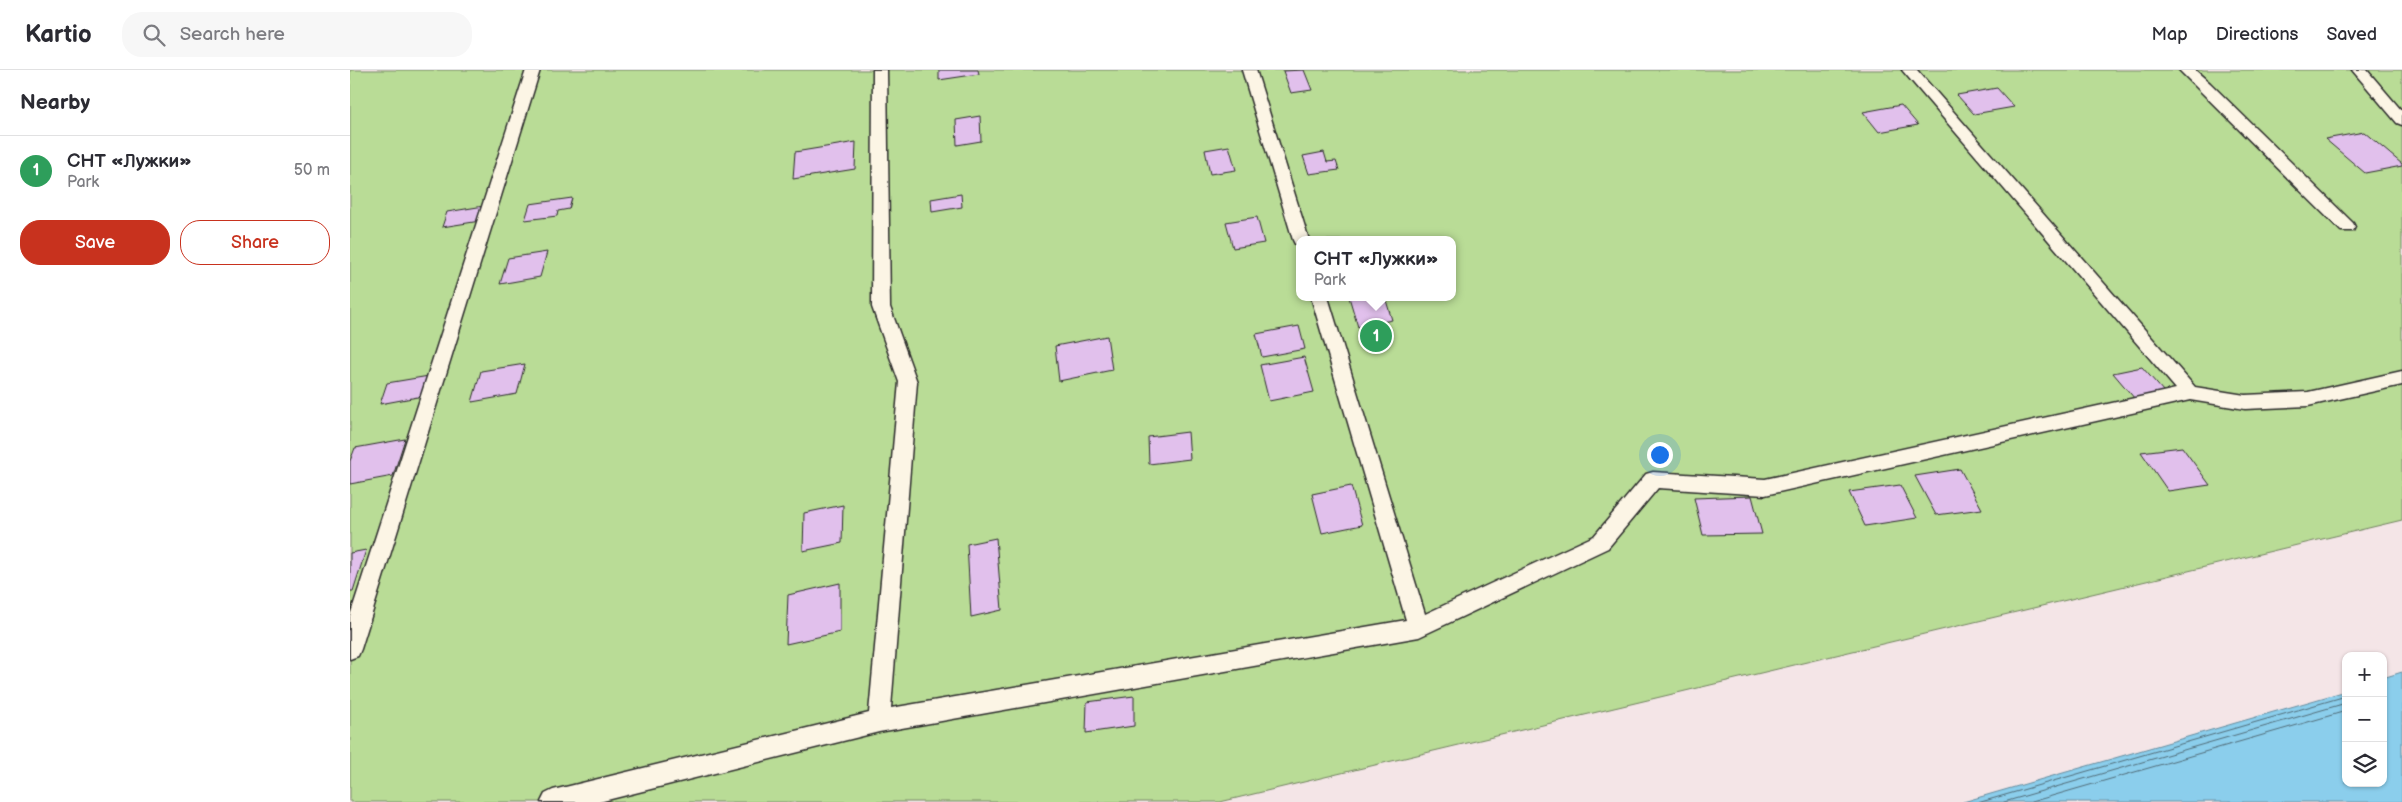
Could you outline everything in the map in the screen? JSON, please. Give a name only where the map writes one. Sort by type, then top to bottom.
[{"type":"lane","points":[[350,650],[533,70]]},
{"type":"lane","points":[[879,721],[908,382],[881,308],[880,70]]},
{"type":"lane","points":[[1249,70],[1300,236]]},
{"type":"lane","points":[[1909,70],[2190,393]]},
{"type":"lane","points":[[2186,70],[2205,86],[2347,227]]},
{"type":"lane","points":[[2359,70],[2402,120]]},
{"type":"lane","points":[[1320,301],[1419,627]]},
{"type":"lane","points":[[553,802],[879,721],[1419,627],[1601,542],[1653,480],[1765,487],[2190,393],[2245,402],[2308,399],[2402,378]]},
{"type":"green space","points":[[350,70],[2402,70],[2402,520],[1220,802],[350,802]]},
{"type":"water","points":[[2402,672],[2402,802],[1963,802],[2342,692],[2342,787],[2387,787],[2387,677]]},
{"type":"building","points":[[939,70],[978,70],[979,74],[939,80]]},
{"type":"building","points":[[1304,70],[1312,90],[1291,93],[1283,71]]},
{"type":"building","points":[[1997,88],[2014,107],[1974,114],[1957,95]]},
{"type":"building","points":[[1901,105],[1918,125],[1879,132],[1863,112]]},
{"type":"building","points":[[980,116],[981,141],[957,145],[956,120]]},
{"type":"building","points":[[2364,132],[2402,166],[2365,173],[2325,139]]},
{"type":"building","points":[[856,142],[855,169],[793,179],[795,152]]},
{"type":"building","points":[[1229,146],[1236,170],[1210,174],[1205,150]]},
{"type":"building","points":[[1324,152],[1327,162],[1336,161],[1339,170],[1309,174],[1303,156]]},
{"type":"building","points":[[961,194],[962,207],[932,212],[931,199]]},
{"type":"building","points":[[572,198],[569,209],[558,211],[557,216],[525,220],[530,204]]},
{"type":"building","points":[[484,206],[480,221],[442,227],[447,212]]},
{"type":"building","points":[[1257,217],[1264,243],[1233,248],[1226,222]]},
{"type":"building","points":[[547,252],[540,277],[500,284],[508,258]]},
{"type":"building","points":[[1350,301],[1386,301],[1392,320],[1358,327]]},
{"type":"building","points":[[1299,326],[1305,349],[1262,357],[1256,334]]},
{"type":"building","points":[[1107,336],[1112,370],[1059,381],[1055,346]]},
{"type":"building","points":[[1304,357],[1314,392],[1269,401],[1260,365]]},
{"type":"building","points":[[525,364],[517,394],[472,402],[481,371]]},
{"type":"building","points":[[2142,367],[2164,392],[2135,399],[2113,373]]},
{"type":"building","points":[[429,376],[423,396],[380,404],[387,383]]},
{"type":"building","points":[[1188,432],[1190,459],[1149,464],[1148,437]]},
{"type":"building","points":[[405,439],[393,476],[350,484],[350,461],[355,448]]},
{"type":"building","points":[[2182,447],[2210,485],[2168,491],[2141,452]]},
{"type":"building","points":[[1960,469],[1982,509],[1936,515],[1915,476]]},
{"type":"building","points":[[1900,485],[1917,518],[1865,526],[1849,492]]},
{"type":"building","points":[[1351,486],[1362,525],[1322,533],[1312,494]]},
{"type":"building","points":[[1752,496],[1762,534],[1703,535],[1694,498]]},
{"type":"building","points":[[843,505],[842,543],[803,551],[804,513]]},
{"type":"building","points":[[996,538],[1002,610],[971,617],[967,544]]},
{"type":"building","points":[[366,550],[353,591],[350,591],[350,553]]},
{"type":"building","points":[[840,583],[840,632],[786,644],[788,595]]},
{"type":"building","points":[[1134,696],[1134,726],[1086,733],[1087,702]]},
{"type":"place","name":"СНТ «Лужки»","points":[[1376,336]]}]
